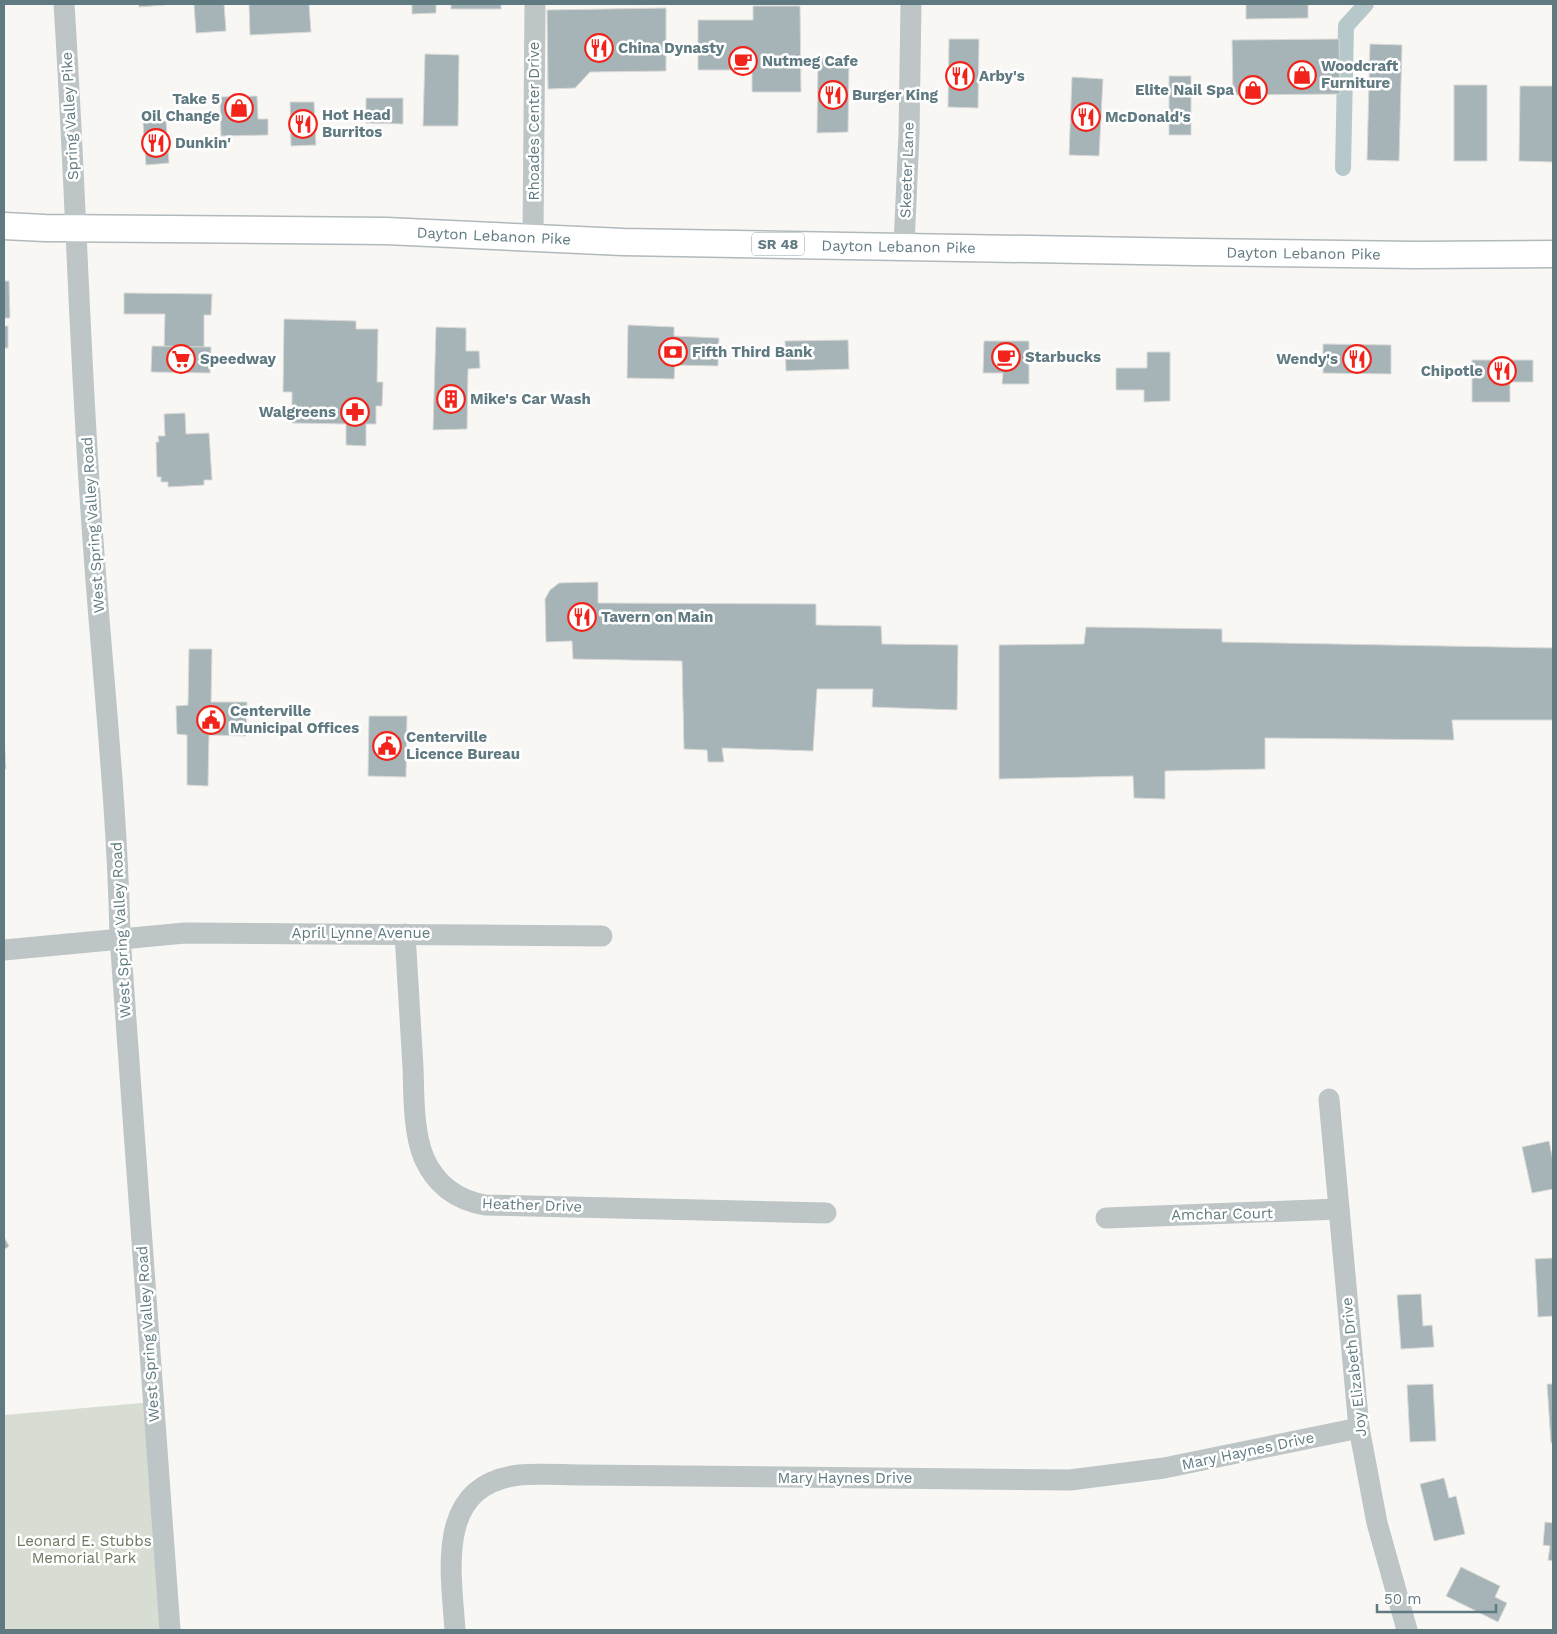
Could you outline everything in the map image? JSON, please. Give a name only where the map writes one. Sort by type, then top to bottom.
[{"type":"main road","name":"Dayton Lebanon Pike","points":[[4,226],[386,231],[632,242],[1416,255],[1553,254]]},
{"type":"street","name":"Spring Valley Pike","points":[[64,4],[76,228]]},
{"type":"street","name":"Rhoades Center Drive","points":[[533,238],[535,4]]},
{"type":"street","name":"Skeeter Lane","points":[[904,246],[909,133],[911,4]]},
{"type":"street","name":"West Spring Valley Road","points":[[76,228],[90,510],[118,877],[120,937],[170,1630]]},
{"type":"street","name":"April Lynne Avenue","points":[[4,950],[92,943],[120,937],[185,933],[602,936]]},
{"type":"street","name":"Heather Drive","points":[[405,934],[414,1100],[420,1143],[425,1159],[436,1178],[457,1197],[485,1205],[826,1213]]},
{"type":"street","name":"Joy Elizabeth Drive","points":[[1329,1099],[1359,1428],[1377,1523],[1407,1630]]},
{"type":"street","name":"Amchar Court","points":[[1106,1218],[1338,1209]]},
{"type":"street","name":"Mary Haynes Drive","points":[[455,1630],[450,1552],[453,1530],[468,1499],[484,1486],[519,1475],[1070,1480],[1164,1468],[1359,1428]]},
{"type":"green space","name":"Leonard E. Stubbs Memorial Park","points":[[153,1402],[170,1630],[4,1630],[4,1415]]},
{"type":"building","points":[[139,4],[163,4],[164,5],[139,7]]},
{"type":"building","points":[[194,4],[224,4],[226,31],[196,33]]},
{"type":"building","points":[[249,4],[309,4],[311,32],[250,35]]},
{"type":"building","points":[[412,4],[436,4],[436,13],[412,14]]},
{"type":"building","points":[[451,4],[501,4],[501,9],[451,9]]},
{"type":"building","points":[[1246,4],[1308,4],[1308,18],[1246,19]]},
{"type":"building","points":[[753,6],[800,6],[801,92],[752,92],[752,70],[698,70],[698,20],[753,20]]},
{"type":"building","points":[[666,8],[666,71],[590,72],[575,88],[548,89],[547,10]]},
{"type":"building","points":[[949,39],[979,39],[978,108],[948,107]]},
{"type":"building","points":[[1339,39],[1340,94],[1233,95],[1232,40]]},
{"type":"building","points":[[1370,44],[1402,45],[1399,161],[1367,160]]},
{"type":"building","points":[[425,54],[459,55],[458,126],[423,126]]},
{"type":"building","name":"Burger King","points":[[818,58],[849,58],[848,132],[817,133]]},
{"type":"building","points":[[1169,76],[1191,76],[1191,135],[1169,135]]},
{"type":"building","name":"McDonald's","points":[[1072,77],[1103,79],[1099,156],[1069,155]]},
{"type":"building","points":[[1454,85],[1487,85],[1487,161],[1454,161]]},
{"type":"building","points":[[1520,86],[1553,86],[1553,162],[1519,161]]},
{"type":"building","name":"Take 5 Oil Change","points":[[257,96],[258,119],[268,119],[268,135],[221,136],[220,97]]},
{"type":"building","points":[[366,98],[403,98],[403,124],[366,123]]},
{"type":"building","name":"Hot Head Burritos","points":[[290,102],[314,102],[316,145],[291,146]]},
{"type":"building","name":"Dunkin'","points":[[166,121],[169,163],[146,165],[143,122]]},
{"type":"building","points":[[4,281],[9,281],[10,318],[4,318]]},
{"type":"building","name":"Speedway","points":[[124,293],[212,294],[211,315],[204,315],[204,352],[164,351],[165,314],[124,314]]},
{"type":"building","name":"Walgreens","points":[[284,319],[356,321],[356,329],[378,329],[377,382],[383,382],[382,406],[376,406],[376,424],[366,424],[366,446],[346,445],[346,424],[292,423],[292,392],[283,392]]},
{"type":"building","name":"Fifth Third Bank","points":[[628,325],[674,327],[674,336],[719,338],[718,366],[675,365],[674,379],[627,378]]},
{"type":"building","points":[[4,326],[8,326],[8,348],[4,348]]},
{"type":"building","name":"Mike's Car Wash","points":[[436,327],[466,328],[466,351],[479,351],[480,368],[468,369],[467,429],[433,430]]},
{"type":"building","points":[[848,340],[849,369],[786,371],[785,341]]},
{"type":"building","name":"Starbucks","points":[[984,341],[1029,341],[1029,384],[1002,384],[1003,373],[983,373]]},
{"type":"building","name":"Wendy's","points":[[1323,344],[1391,345],[1391,374],[1323,373]]},
{"type":"building","name":"Speedway","points":[[152,346],[211,347],[210,373],[151,372]]},
{"type":"building","points":[[1147,352],[1170,352],[1170,401],[1144,402],[1144,390],[1116,390],[1116,368],[1147,368]]},
{"type":"building","name":"Chipotle","points":[[1472,360],[1533,360],[1533,382],[1510,382],[1510,402],[1472,402]]},
{"type":"building","points":[[185,413],[186,434],[209,433],[212,480],[204,480],[204,485],[168,487],[168,482],[161,482],[161,477],[157,477],[156,442],[159,442],[158,436],[165,436],[164,414]]},
{"type":"building","points":[[598,582],[598,603],[816,604],[816,625],[881,626],[882,644],[958,645],[957,710],[872,707],[873,689],[817,689],[813,751],[722,748],[724,762],[708,762],[707,750],[684,749],[682,661],[573,659],[572,641],[546,642],[545,599],[550,590],[559,583]]},
{"type":"building","points":[[1086,627],[1222,629],[1222,642],[1553,648],[1553,720],[1452,720],[1454,740],[1265,738],[1265,769],[1165,771],[1165,799],[1134,798],[1133,776],[999,779],[999,645],[1084,644]]},
{"type":"building","name":"Centerville Municipal Offices","points":[[189,649],[212,649],[211,702],[247,702],[246,736],[209,735],[208,786],[187,785],[187,735],[177,734],[176,706],[188,705]]},
{"type":"building","name":"Centerville Licence Bureau","points":[[369,716],[407,716],[406,777],[368,776]]},
{"type":"building","points":[[4,734],[6,769],[4,769]]},
{"type":"building","points":[[1549,1141],[1553,1161],[1553,1189],[1532,1193],[1522,1147]]},
{"type":"building","points":[[4,1237],[9,1246],[4,1250]]},
{"type":"building","points":[[1553,1258],[1553,1316],[1538,1317],[1535,1259]]},
{"type":"building","points":[[1421,1294],[1423,1326],[1432,1325],[1434,1347],[1401,1349],[1397,1295]]},
{"type":"building","points":[[1433,1384],[1436,1441],[1410,1442],[1407,1385]]},
{"type":"building","points":[[1547,1384],[1553,1384],[1553,1443],[1551,1443]]},
{"type":"building","points":[[1444,1478],[1449,1498],[1456,1496],[1465,1534],[1434,1541],[1420,1484]]},
{"type":"building","points":[[1545,1522],[1553,1523],[1553,1561],[1548,1560],[1550,1546],[1543,1545]]},
{"type":"building","points":[[1461,1567],[1500,1586],[1495,1597],[1507,1603],[1498,1622],[1446,1596]]},
{"type":"waterway","points":[[1343,168],[1346,26],[1366,4]]},
{"type":"place","name":"China Dynasty","points":[[599,48]]},
{"type":"place","name":"Nutmeg Cafe","points":[[743,61]]},
{"type":"place","name":"Woodcraft Furniture","points":[[1302,75]]},
{"type":"place","name":"Arby's","points":[[960,76]]},
{"type":"place","name":"Elite Nail Spa","points":[[1253,90]]},
{"type":"place","name":"Burger King","points":[[833,95]]},
{"type":"place","name":"Take 5 Oil Change","points":[[239,108]]},
{"type":"place","name":"McDonald's","points":[[1086,117]]},
{"type":"place","name":"Hot Head Burritos","points":[[303,124]]},
{"type":"place","name":"Dunkin'","points":[[156,143]]},
{"type":"place","name":"Fifth Third Bank","points":[[673,352]]},
{"type":"place","name":"Starbucks","points":[[1006,357]]},
{"type":"place","name":"Speedway","points":[[181,359]]},
{"type":"place","name":"Wendy's","points":[[1357,359]]},
{"type":"place","name":"Chipotle","points":[[1502,371]]},
{"type":"place","name":"Mike's Car Wash","points":[[451,399]]},
{"type":"place","name":"Walgreens","points":[[355,412]]},
{"type":"place","name":"Tavern on Main","points":[[582,617]]},
{"type":"place","name":"Centerville Municipal Offices","points":[[211,720]]},
{"type":"place","name":"Centerville Licence Bureau","points":[[387,746]]}]
